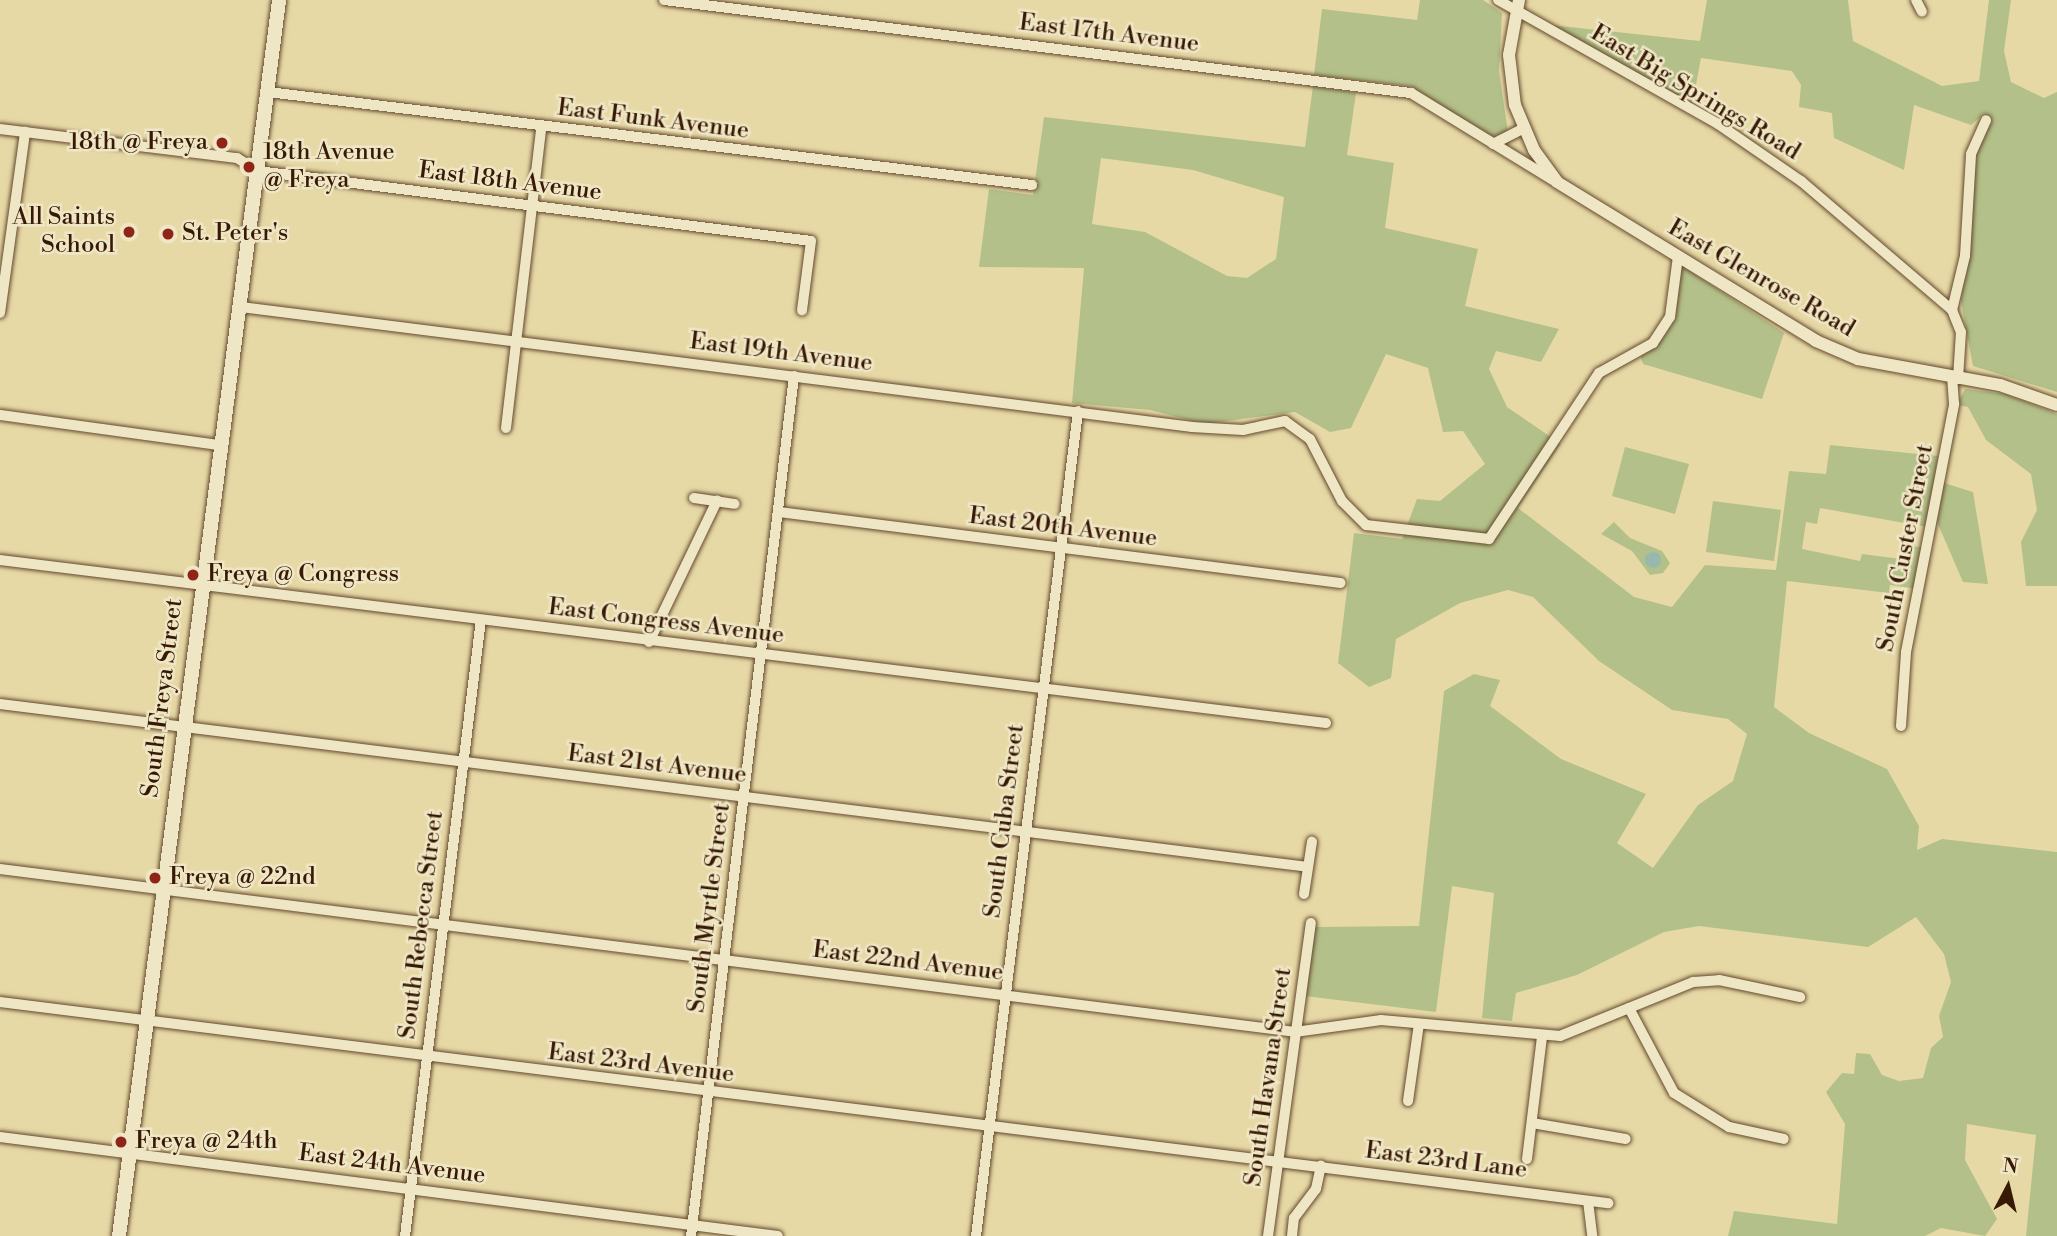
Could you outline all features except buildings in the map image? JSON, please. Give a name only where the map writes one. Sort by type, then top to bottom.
[{"type":"main road","name":"South Freya Street","points":[[119,1236],[181,728],[240,307],[279,0]]},
{"type":"street","name":"East 17th Avenue","points":[[664,0],[1411,93],[1557,182]]},
{"type":"street","name":"East Big Springs Road","points":[[1497,0],[1518,6],[1718,124],[1791,174],[1952,310]]},
{"type":"street","points":[[1916,0],[1922,12]]},
{"type":"street","points":[[1518,6],[1509,55],[1523,129],[1557,182]]},
{"type":"street","name":"East Funk Avenue","points":[[268,92],[541,128],[1032,185]]},
{"type":"street","points":[[1955,378],[1961,331],[1952,310],[1965,256],[1971,154],[1986,120]]},
{"type":"street","points":[[506,428],[541,128]]},
{"type":"street","name":"East 18th Avenue","points":[[0,129],[237,158],[258,171],[811,242],[802,310]]},
{"type":"street","points":[[1493,144],[1523,129]]},
{"type":"street","points":[[0,313],[2,272],[25,132]]},
{"type":"street","name":"East Glenrose Road","points":[[1557,182],[1816,341],[1858,359],[1955,378],[2057,405]]},
{"type":"street","name":"East 19th Avenue","points":[[240,307],[516,339],[1192,427],[1243,430],[1285,421],[1310,439],[1342,501],[1366,525],[1489,539],[1600,373],[1653,343],[1670,317],[1678,256]]},
{"type":"street","name":"South Myrtle Street","points":[[692,1231],[794,376]]},
{"type":"street","name":"South Custer Street","points":[[1902,726],[1906,652],[1954,404],[1955,378]]},
{"type":"street","name":"South Cuba Street","points":[[976,1236],[1023,831],[1078,411]]},
{"type":"street","points":[[0,415],[219,444]]},
{"type":"street","points":[[694,498],[735,504]]},
{"type":"street","points":[[649,642],[718,501]]},
{"type":"street","name":"East 20th Avenue","points":[[779,512],[1060,550],[1341,583]]},
{"type":"street","name":"East Congress Avenue","points":[[0,560],[649,642],[1326,723]]},
{"type":"street","name":"South Rebecca Street","points":[[405,1236],[481,620]]},
{"type":"street","name":"East 21st Avenue","points":[[0,704],[1308,867]]},
{"type":"street","points":[[1304,894],[1312,842]]},
{"type":"street","name":"East 22nd Avenue","points":[[0,869],[1295,1032],[1381,1020],[1542,1036],[1591,1027],[1663,990],[1719,980],[1800,997]]},
{"type":"street","name":"South Havana Street","points":[[1268,1236],[1311,923]]},
{"type":"street","name":"East 23rd Avenue","points":[[0,1002],[708,1095],[1278,1161]]},
{"type":"street","points":[[1629,1008],[1674,1093],[1729,1127],[1784,1139]]},
{"type":"street","points":[[1408,1101],[1419,1024]]},
{"type":"street","points":[[1527,1159],[1542,1036]]},
{"type":"street","points":[[1532,1123],[1626,1139]]},
{"type":"street","name":"East 24th Avenue","points":[[0,1137],[411,1188],[692,1231],[778,1236]]},
{"type":"street","name":"East 23rd Lane","points":[[1278,1161],[1608,1203]]},
{"type":"street","points":[[1292,1236],[1294,1218],[1316,1189],[1321,1166]]},
{"type":"street","points":[[1588,1201],[1592,1236]]},
{"type":"green space","points":[[1420,0],[1483,0],[1502,13],[1499,71],[1508,132],[1490,137],[1410,86],[1314,75],[1322,9],[1417,20]]},
{"type":"green space","points":[[1707,0],[1848,0],[1853,41],[1942,86],[1979,81],[1989,0],[2011,0],[2004,51],[2011,82],[2044,98],[2057,92],[2057,392],[1973,366],[1961,301],[1978,145],[1992,122],[1984,114],[1971,125],[1914,105],[1904,170],[1834,138],[1832,113],[1799,107],[1801,85],[1792,71],[1701,58],[1692,106],[1551,25],[1700,41]]},
{"type":"green space","points":[[1313,86],[1356,93],[1347,155],[1394,163],[1385,228],[1478,249],[1465,306],[1559,329],[1541,362],[1496,351],[1489,369],[1507,407],[1561,444],[1518,508],[1634,597],[1672,607],[1705,565],[1776,570],[1789,471],[1826,474],[1830,445],[1938,456],[1927,527],[1820,508],[1817,524],[1806,522],[1802,549],[1860,561],[1862,554],[1901,559],[1904,546],[1925,547],[1918,589],[1890,585],[1889,593],[1787,581],[1774,707],[1809,733],[1887,769],[1919,826],[1917,850],[1942,839],[2057,852],[2057,1236],[2026,1236],[2036,1135],[1967,1124],[1965,1160],[1997,1219],[1985,1236],[1941,1228],[1925,1236],[1728,1236],[1734,1211],[1837,1224],[1845,1124],[1826,1092],[1842,1073],[1854,1074],[1856,1053],[1870,1054],[1882,1075],[1899,1081],[1923,1078],[1931,1048],[1943,1037],[1939,1016],[1951,982],[1944,954],[1916,917],[1868,947],[1699,926],[1664,932],[1577,975],[1516,993],[1512,1021],[1482,1018],[1494,893],[1452,886],[1436,1012],[1305,996],[1314,927],[1419,926],[1444,691],[1474,674],[1500,680],[1490,706],[1561,759],[1646,794],[1617,843],[1653,868],[1698,805],[1733,781],[1747,734],[1728,719],[1672,710],[1599,661],[1533,597],[1508,590],[1460,603],[1396,639],[1391,678],[1369,687],[1338,663],[1354,533],[1402,539],[1417,499],[1440,501],[1485,464],[1463,431],[1443,432],[1428,368],[1386,354],[1351,428],[1330,432],[1295,412],[1204,424],[1150,410],[1072,403],[1084,268],[979,267],[989,189],[1033,195],[1044,117],[1305,147]],"holes":[[[1101,158],[1193,170],[1284,197],[1276,259],[1247,278],[1227,276],[1145,232],[1092,224]]]},
{"type":"green space","points":[[1682,266],[1784,333],[1762,399],[1643,364],[1640,354],[1656,346],[1672,325]]},
{"type":"green space","points":[[1965,389],[2005,394],[2057,414],[2057,586],[2026,586],[2021,542],[2037,510],[2031,474],[1986,440],[1968,407],[1957,405]]},
{"type":"green space","points":[[1625,447],[1689,464],[1675,514],[1612,496]]},
{"type":"green space","points":[[1944,483],[1973,492],[1988,584],[1963,582],[1937,522]]},
{"type":"green space","points":[[1713,501],[1781,510],[1774,561],[1706,552]]},
{"type":"green space","points":[[1614,522],[1630,538],[1662,551],[1670,563],[1663,573],[1650,575],[1632,551],[1601,534]]},
{"type":"water","points":[[1653,552],[1659,554],[1659,566],[1653,568],[1647,566],[1645,560],[1647,554]]},
{"type":"place","name":"18th @ Freya","points":[[222,143]]},
{"type":"place","name":"18th Avenue @ Freya","points":[[249,167]]},
{"type":"place","name":"All Saints School","points":[[129,232]]},
{"type":"place","name":"St. Peter's","points":[[168,234]]},
{"type":"place","name":"Freya @ Congress","points":[[193,575]]},
{"type":"place","name":"Freya @ 22nd","points":[[155,878]]},
{"type":"place","name":"Freya @ 24th","points":[[121,1142]]}]
